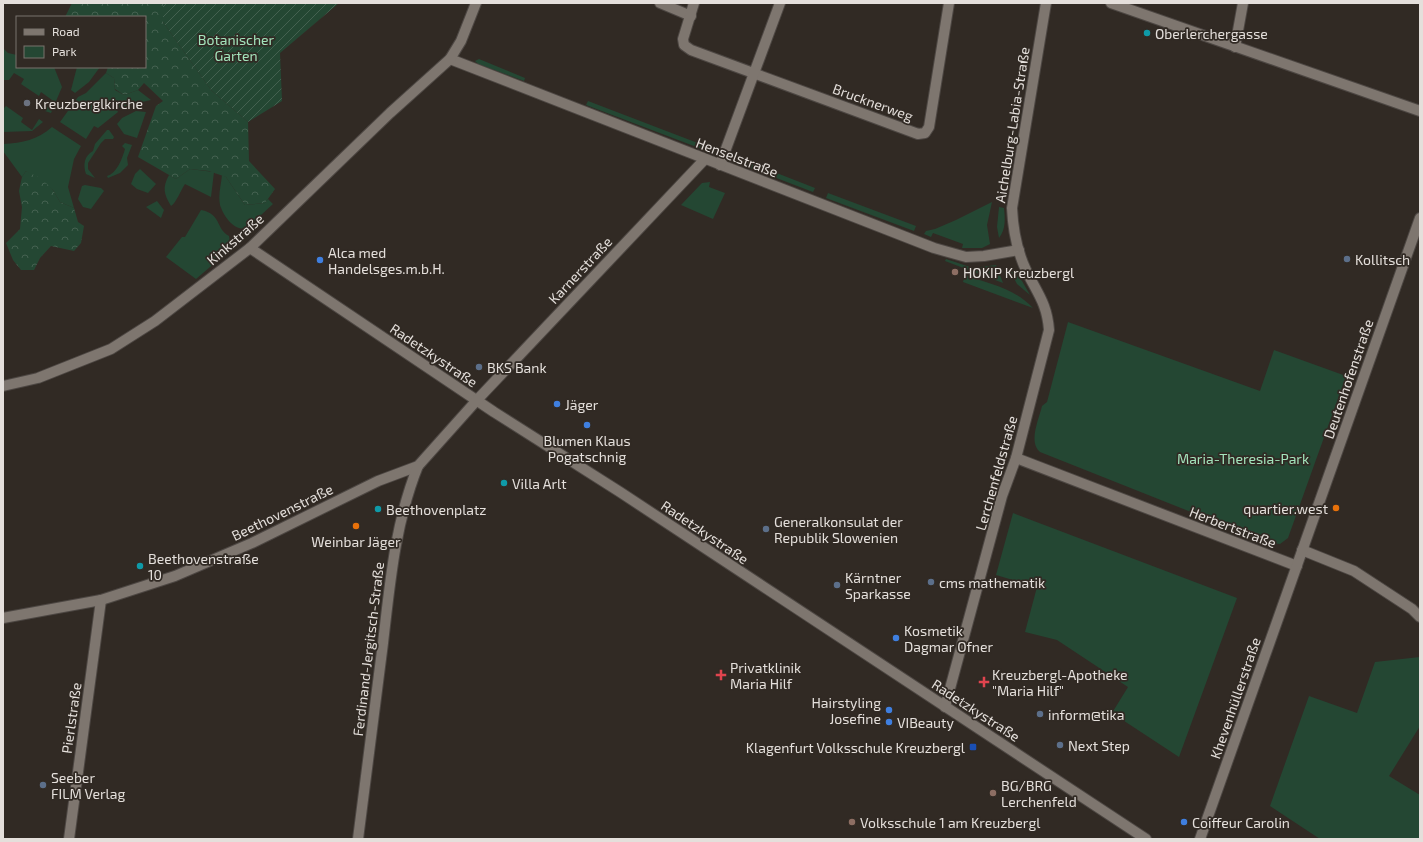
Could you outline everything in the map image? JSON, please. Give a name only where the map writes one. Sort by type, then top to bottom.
[{"type":"street","name":"Kinkstraße","points":[[3,386],[38,378],[111,349],[155,322],[250,248],[390,113],[450,59],[461,41],[476,3]]},
{"type":"street","points":[[660,3],[691,16]]},
{"type":"street","points":[[694,3],[684,38],[684,45],[691,50],[754,74]]},
{"type":"street","points":[[720,165],[780,3]]},
{"type":"street","name":"Brucknerweg","points":[[754,74],[918,134],[925,133],[929,128],[950,3]]},
{"type":"street","name":"Aichelburg-Labia-Straße","points":[[1019,250],[1013,228],[1012,208],[1014,185],[1045,3]]},
{"type":"street","points":[[1111,3],[1420,111]]},
{"type":"street","points":[[1235,47],[1243,3]]},
{"type":"street","name":"Henselstraße","points":[[450,59],[934,248],[966,256],[984,256],[1019,250]]},
{"type":"street","name":"Karnerstraße","points":[[477,400],[705,159]]},
{"type":"street","name":"Deutenhofenstraße","points":[[1302,550],[1420,218]]},
{"type":"street","name":"Radetzkystraße","points":[[250,248],[477,400],[1146,839]]},
{"type":"street","name":"Lerchenfeldstraße","points":[[945,707],[1002,496],[1016,458],[1049,330],[1048,313],[1025,269],[1019,250]]},
{"type":"street","name":"Beethovenstraße","points":[[3,618],[101,600],[176,576],[212,561],[378,481],[418,466],[477,400]]},
{"type":"street","name":"Herbertstraße","points":[[1016,458],[1297,566]]},
{"type":"street","name":"Ferdinand-Jergitsch-Straße","points":[[358,839],[392,564],[401,514],[408,490],[418,466]]},
{"type":"street","points":[[1297,566],[1302,550],[1354,571],[1412,609],[1420,617]]},
{"type":"street","name":"Khevenhüllerstraße","points":[[1200,839],[1297,566]]},
{"type":"street","name":"Pierlstraße","points":[[69,839],[101,600]]},
{"type":"green space","points":[[72,3],[163,3],[163,22],[211,90],[248,122],[249,161],[275,189],[265,203],[245,205],[226,177],[209,171],[190,169],[176,179],[138,157],[156,106],[163,101],[144,83],[138,90],[124,95],[115,89],[114,78],[106,73],[108,68],[146,68],[146,16],[66,16]]},
{"type":"green space","name":"Botanischer Garten","points":[[163,3],[339,3],[280,53],[282,101],[248,122],[211,90],[163,22]]},
{"type":"green space","points":[[3,48],[8,53],[16,55],[16,68],[54,68],[62,87],[51,113],[45,111],[52,100],[41,92],[39,96],[21,84],[24,79],[14,73],[9,80],[3,80]]},
{"type":"green space","points":[[479,59],[525,78],[524,81],[478,64],[475,61]]},
{"type":"green space","points":[[77,68],[99,68],[89,82],[75,93],[71,90]]},
{"type":"green space","points":[[106,73],[114,78],[115,90],[124,95],[138,90],[151,100],[116,108],[118,112],[98,128],[94,126],[86,139],[60,122],[78,97],[86,93]]},
{"type":"green space","points":[[588,101],[716,150],[715,154],[586,105]]},
{"type":"green space","points":[[6,106],[23,118],[21,122],[32,130],[39,119],[43,122],[32,131],[3,132],[3,109]]},
{"type":"green space","points":[[136,111],[146,112],[137,138],[124,134],[117,124],[122,118]]},
{"type":"green space","points":[[52,127],[81,146],[74,159],[68,187],[74,208],[60,202],[53,190],[26,171],[22,177],[3,151],[3,144],[17,143],[35,138]]},
{"type":"green space","points":[[107,130],[109,130],[114,137],[113,139],[105,139],[88,163],[88,169],[95,178],[86,174],[85,161],[88,155],[93,151],[95,144]]},
{"type":"green space","points":[[125,143],[132,145],[127,158],[128,165],[120,173],[108,178],[107,176],[114,172],[121,161],[125,149],[122,146]]},
{"type":"green space","points":[[731,155],[815,188],[813,192],[729,160]]},
{"type":"green space","points":[[140,169],[156,184],[148,193],[137,189],[131,184],[135,174]]},
{"type":"green space","points":[[190,169],[214,172],[211,197],[185,184],[177,199],[171,206],[165,191],[165,184],[169,175],[176,179]]},
{"type":"green space","points":[[26,171],[42,179],[53,190],[60,202],[74,208],[78,222],[84,226],[81,243],[74,251],[51,246],[40,258],[34,270],[21,270],[13,260],[6,243],[20,229],[22,207],[19,191],[22,177]]},
{"type":"green space","points":[[222,175],[226,177],[245,205],[265,203],[268,199],[273,204],[247,228],[238,228],[226,218],[220,205],[219,194]]},
{"type":"green space","points":[[710,182],[709,187],[725,193],[713,219],[681,205],[702,183]]},
{"type":"green space","points":[[85,185],[101,188],[104,191],[91,209],[83,207],[78,199],[82,186]]},
{"type":"green space","points":[[828,193],[916,226],[914,231],[826,198]]},
{"type":"green space","points":[[157,201],[164,210],[161,218],[146,207]]},
{"type":"green space","points":[[992,202],[987,225],[990,244],[982,248],[962,248],[963,244],[933,233],[931,237],[924,234],[926,231],[935,229],[956,220]]},
{"type":"green space","points":[[999,207],[1004,208],[1005,220],[1003,231],[999,238],[997,227]]},
{"type":"green space","points":[[201,210],[212,215],[225,233],[229,236],[231,249],[196,279],[166,257],[182,237],[185,237]]},
{"type":"green space","points":[[946,259],[973,268],[996,265],[1003,283],[945,261]]},
{"type":"green space","points":[[1008,267],[1022,281],[1030,295],[1017,284]]},
{"type":"green space","points":[[965,275],[1010,291],[1026,301],[1033,308],[963,282]]},
{"type":"green space","name":"Maria-Theresia-Park","points":[[1068,322],[1260,391],[1274,350],[1346,376],[1288,538],[1280,544],[1269,543],[1040,452],[1035,442],[1035,430],[1042,406],[1047,402]]},
{"type":"green space","points":[[1013,513],[1237,598],[1179,757],[1112,713],[1128,687],[1057,640],[1025,632],[1037,587],[996,575]]},
{"type":"green space","points":[[1420,657],[1420,726],[1389,776],[1420,795],[1420,839],[1320,839],[1270,806],[1309,696],[1357,713],[1375,662]]},
{"type":"place","name":"Oberlerchergasse","points":[[1147,33]]},
{"type":"place","name":"Kreuzberglkirche","points":[[27,103]]},
{"type":"place","name":"Kollitsch","points":[[1347,259]]},
{"type":"place","name":"Alca med Handelsges.m.b.H.","points":[[320,260]]},
{"type":"place","name":"HOKIP Kreuzbergl","points":[[955,272]]},
{"type":"place","name":"BKS Bank","points":[[479,367]]},
{"type":"place","name":"Jäger","points":[[557,404]]},
{"type":"place","name":"Blumen Klaus Pogatschnig","points":[[587,425]]},
{"type":"place","name":"Villa Arlt","points":[[504,483]]},
{"type":"place","name":"quartier.west","points":[[1336,508]]},
{"type":"place","name":"Beethovenplatz","points":[[378,509]]},
{"type":"place","name":"Weinbar Jäger","points":[[356,526]]},
{"type":"place","name":"Generalkonsulat der Republik Slowenien","points":[[766,529]]},
{"type":"place","name":"Beethovenstraße 10","points":[[140,566]]},
{"type":"place","name":"cms mathematik","points":[[931,582]]},
{"type":"place","name":"Kärntner Sparkasse","points":[[837,585]]},
{"type":"place","name":"Kosmetik Dagmar Ofner","points":[[896,638]]},
{"type":"place","name":"Privatklinik Maria Hilf","points":[[721,675]]},
{"type":"place","name":"Kreuzbergl-Apotheke \"Maria Hilf\"","points":[[984,682]]},
{"type":"place","name":"Hairstyling Josefine","points":[[889,710]]},
{"type":"place","name":"inform@tika","points":[[1040,714]]},
{"type":"place","name":"VIBeauty","points":[[889,722]]},
{"type":"place","name":"Next Step","points":[[1060,745]]},
{"type":"place","name":"Klagenfurt Volksschule Kreuzbergl","points":[[973,747]]},
{"type":"place","name":"Seeber FILM Verlag","points":[[43,785]]},
{"type":"place","name":"BG/BRG Lerchenfeld","points":[[993,793]]},
{"type":"place","name":"Volksschule 1 am Kreuzbergl","points":[[852,822]]},
{"type":"place","name":"Coiffeur Carolin","points":[[1184,822]]}]
